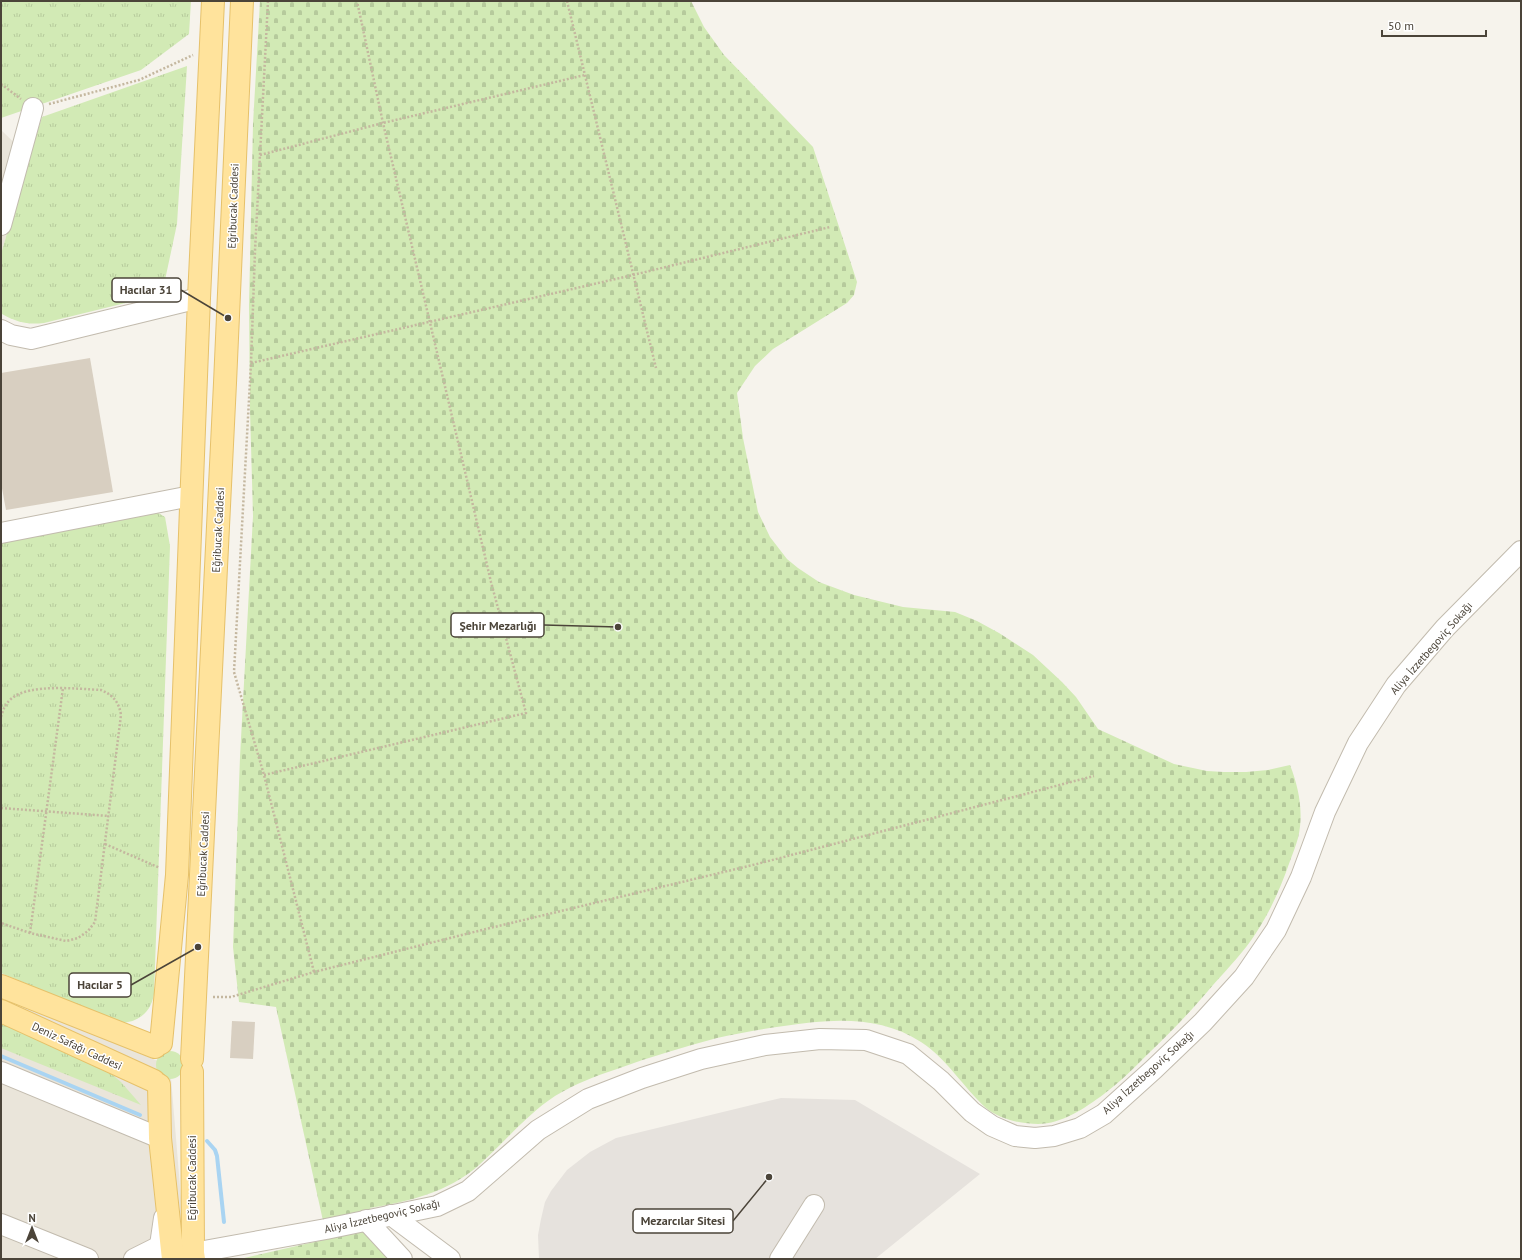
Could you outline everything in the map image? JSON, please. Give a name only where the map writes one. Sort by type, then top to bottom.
[{"type":"main road","points":[[158,1045],[177,875],[199,298],[213,1]]},
{"type":"main road","name":"Eğribucak Caddesi","points":[[176,1255],[192,1065],[196,996],[242,1]]},
{"type":"main road","points":[[1,986],[158,1045]]},
{"type":"main road","name":"Deniz Safağı Caddesi","points":[[1,1011],[156,1083]]},
{"type":"main road","points":[[174,1042],[180,1044],[189,1053],[192,1065],[184,1083],[172,1088],[156,1083],[147,1070],[146,1064],[150,1051],[158,1045],[174,1042]]},
{"type":"main road","name":"Eğribucak Caddesi","points":[[156,1083],[167,1202],[176,1255]]},
{"type":"street","points":[[1,225],[33,108]]},
{"type":"street","points":[[1,330],[11,335],[30,339],[199,298]]},
{"type":"street","points":[[1,533],[191,496]]},
{"type":"street","name":"Aliya İzzetbegoviç Sokağı","points":[[134,1259],[176,1255],[437,1206],[468,1191],[538,1130],[588,1099],[642,1078],[701,1059],[765,1045],[820,1039],[866,1040],[908,1054],[941,1081],[972,1112],[992,1126],[1015,1136],[1035,1138],[1054,1136],[1080,1128],[1104,1114],[1154,1069],[1203,1022],[1244,977],[1276,930],[1301,877],[1325,812],[1358,743],[1396,686],[1445,628],[1521,551]]},
{"type":"street","points":[[1,1072],[160,1138]]},
{"type":"street","points":[[780,1259],[814,1205]]},
{"type":"street","points":[[391,1215],[450,1259]]},
{"type":"street","points":[[366,1220],[402,1259]]},
{"type":"street","points":[[1,1224],[88,1259]]},
{"type":"path","points":[[268,1],[255,251],[252,363],[234,672],[264,775],[314,972]]},
{"type":"path","points":[[264,775],[526,713],[491,582],[383,123],[357,1]]},
{"type":"path","points":[[567,1],[632,275],[656,368]]},
{"type":"path","points":[[1,84],[33,108],[140,80],[211,47]]},
{"type":"path","points":[[260,155],[383,123],[585,75]]},
{"type":"path","points":[[252,363],[431,323],[830,227]]},
{"type":"path","points":[[1,717],[5,705],[11,698],[18,694],[40,688],[101,690],[109,693],[115,699],[120,706],[121,715],[95,922],[88,931],[78,938],[66,941],[1,923]]},
{"type":"path","points":[[30,932],[63,688]]},
{"type":"path","points":[[196,996],[231,997],[314,972],[764,862],[1094,776]]},
{"type":"path","points":[[1,808],[108,816]]},
{"type":"path","points":[[105,844],[177,875]]},
{"type":"shaded area","points":[[1,130],[29,157],[1,254]]},
{"type":"shaded area","points":[[1,996],[170,1066],[186,1259],[1,1259]]},
{"type":"shaded area","points":[[781,1098],[855,1100],[980,1174],[875,1259],[539,1259],[538,1235],[545,1202],[551,1191],[567,1170],[590,1152],[616,1138]]},
{"type":"green space","points":[[1,1],[191,1],[189,34],[141,70],[1,118]]},
{"type":"green space","points":[[260,1],[691,1],[704,27],[724,55],[813,147],[857,282],[854,295],[847,303],[773,349],[755,366],[737,393],[743,438],[758,512],[770,537],[787,559],[819,582],[854,595],[903,607],[955,612],[977,621],[999,633],[1033,655],[1062,682],[1076,697],[1098,729],[1174,764],[1207,771],[1224,772],[1268,770],[1290,765],[1293,774],[1300,801],[1300,829],[1287,871],[1271,907],[1261,924],[1241,953],[1190,1011],[1133,1069],[1104,1094],[1081,1110],[1056,1121],[1038,1124],[1025,1123],[1010,1120],[991,1112],[978,1100],[939,1057],[921,1042],[905,1033],[872,1023],[854,1021],[819,1022],[767,1028],[717,1038],[667,1052],[601,1074],[578,1084],[555,1096],[544,1104],[525,1120],[478,1166],[454,1183],[413,1199],[370,1208],[412,1259],[240,1259],[327,1239],[276,1007],[239,1002],[233,947],[240,757],[253,516],[249,305],[253,124]]},
{"type":"green space","points":[[187,66],[177,224],[162,294],[44,323],[33,324],[22,322],[2,314],[1,254],[42,117]]},
{"type":"green space","points":[[155,511],[165,517],[170,546],[154,994],[150,1006],[143,1015],[133,1021],[121,1023],[1,973],[1,541]]},
{"type":"green space","points":[[1,1023],[94,1062],[121,1082],[141,1105],[1,1048]]},
{"type":"green space","points":[[170,1051],[176,1052],[180,1055],[183,1059],[183,1071],[180,1075],[176,1078],[170,1079],[164,1078],[160,1075],[157,1071],[156,1065],[157,1059],[160,1055],[164,1052]]},
{"type":"building","points":[[90,358],[113,492],[6,510],[1,483],[1,373]]},
{"type":"building","points":[[232,1021],[255,1022],[253,1059],[230,1058]]},
{"type":"waterway","points":[[1,1056],[140,1115]]},
{"type":"waterway","points":[[207,1141],[215,1150],[217,1156],[224,1222]]},
{"type":"place","name":"Hacılar 31","points":[[228,318]]},
{"type":"place","name":"Şehir Mezarlığı","points":[[618,627]]},
{"type":"place","name":"Hacılar 5","points":[[198,947]]},
{"type":"place","name":"Mezarcılar Sitesi","points":[[769,1177]]}]
